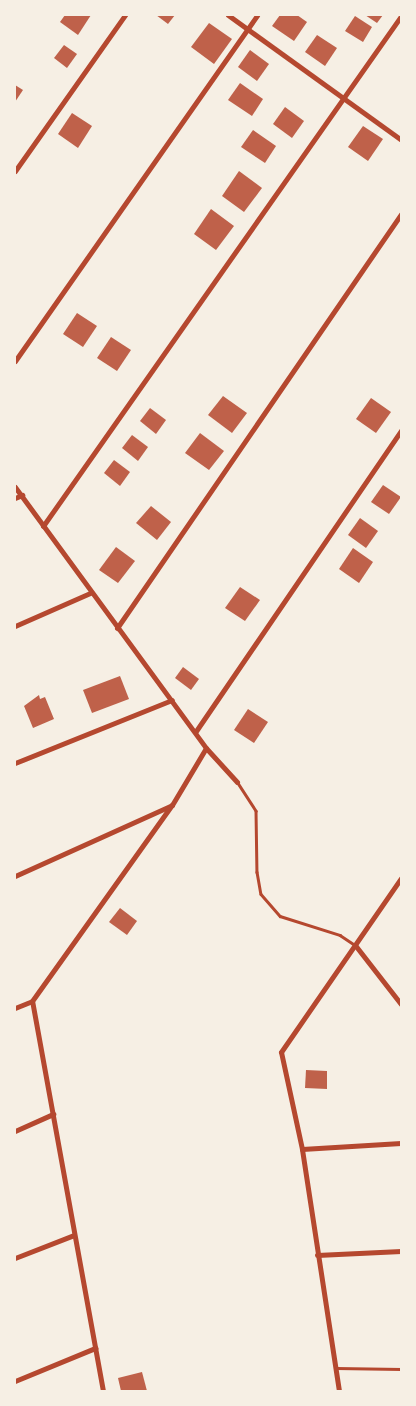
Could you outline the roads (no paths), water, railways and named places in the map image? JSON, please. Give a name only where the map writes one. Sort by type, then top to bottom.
[{"type":"street","points":[[15,172],[124,15]]},
{"type":"street","points":[[228,15],[401,140]]},
{"type":"street","points":[[15,361],[258,15]]},
{"type":"street","points":[[43,526],[401,16]]},
{"type":"street","points":[[117,628],[401,214]]},
{"type":"street","points":[[196,731],[401,430]]},
{"type":"street","points":[[15,487],[90,593],[196,731],[206,748],[237,782]]},
{"type":"street","points":[[15,498],[22,495]]},
{"type":"street","points":[[15,626],[90,593]]},
{"type":"street","points":[[15,763],[172,700]]},
{"type":"street","points":[[15,1008],[32,1001],[172,805],[206,748]]},
{"type":"street","points":[[15,876],[172,805]]},
{"type":"street","points":[[340,1391],[302,1148],[281,1052],[401,878]]},
{"type":"street","points":[[355,945],[401,1004]]},
{"type":"street","points":[[32,1001],[103,1391]]},
{"type":"street","points":[[15,1130],[53,1114]]},
{"type":"street","points":[[302,1148],[401,1143]]},
{"type":"street","points":[[15,1258],[74,1235]]},
{"type":"street","points":[[318,1255],[401,1251]]},
{"type":"street","points":[[15,1381],[95,1348]]},
{"type":"lane","points":[[237,782],[256,811],[257,872],[261,894],[280,916],[340,935],[355,945]]},
{"type":"lane","points":[[336,1368],[401,1369]]}]
